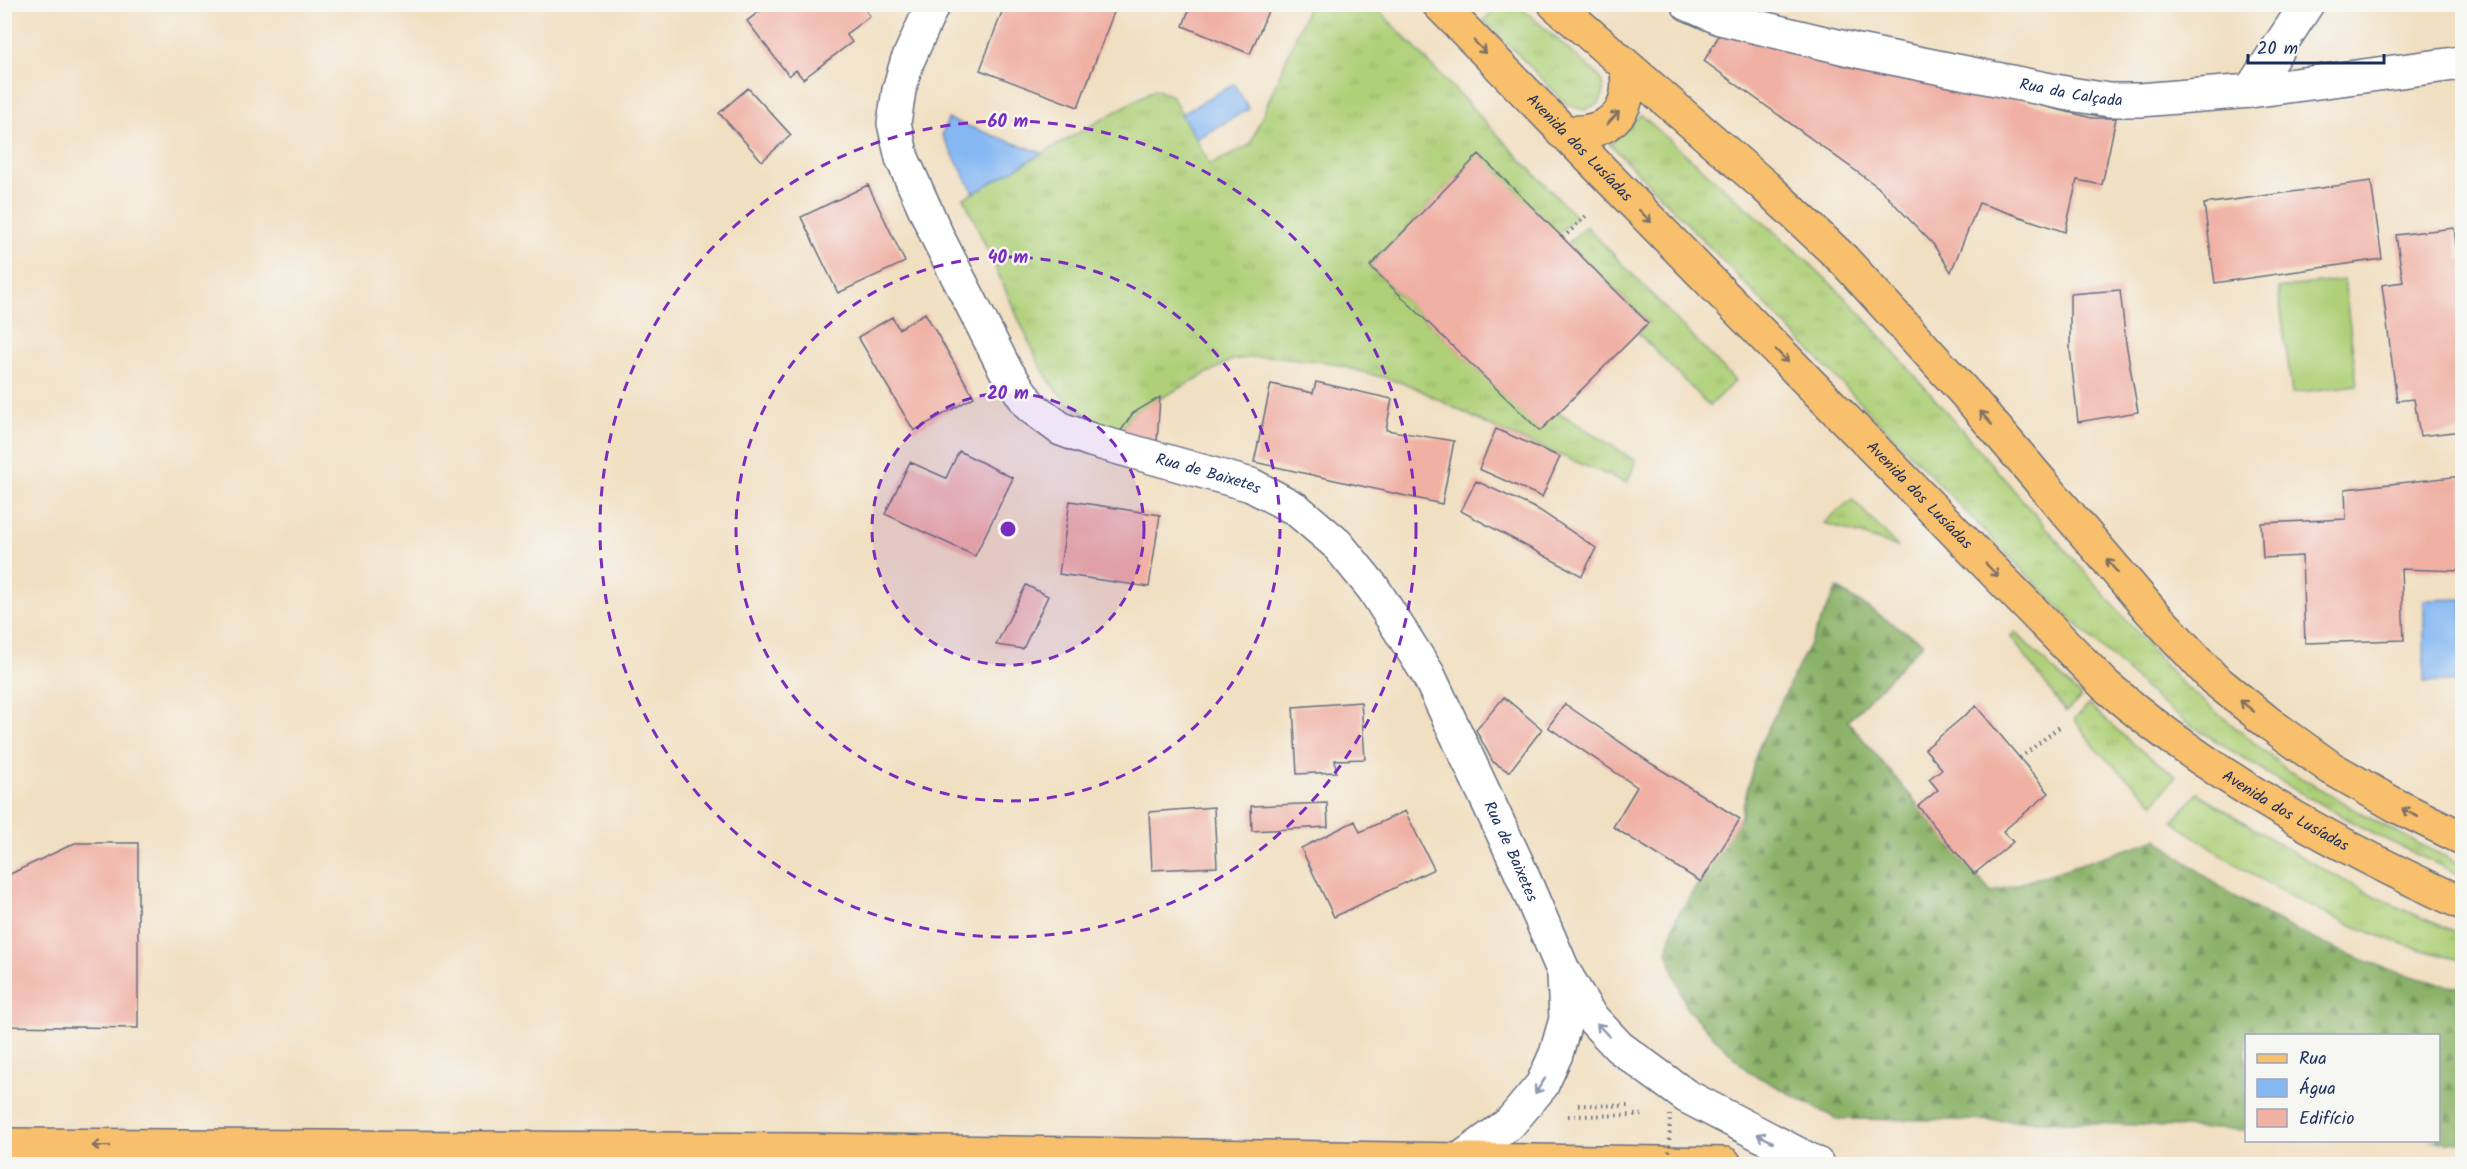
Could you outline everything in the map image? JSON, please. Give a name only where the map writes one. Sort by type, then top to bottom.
[{"type":"main road","name":"Avenida dos Lusíadas","points":[[1439,4],[2048,629],[2131,707],[2203,762],[2284,810],[2383,865],[2463,903]]},
{"type":"main road","points":[[1555,4],[1765,186],[1844,260],[1967,395],[2151,611],[2214,679],[2270,724],[2331,768],[2397,806],[2463,838]]},
{"type":"main road","points":[[1562,132],[1593,132],[1616,118],[1627,94],[1629,81],[1626,66]]},
{"type":"main road","points":[[4,1145],[797,1150],[1462,1158],[1725,1164]]},
{"type":"street","name":"Rua de Baixetes","points":[[933,4],[907,62],[894,123],[902,158],[939,240],[1005,369],[1030,406],[1060,429],[1091,440],[1251,485],[1296,509],[1337,544],[1373,588],[1428,674],[1516,861],[1563,970],[1590,1016],[1619,1047],[1686,1096],[1817,1164]]},
{"type":"street","name":"Rua da Calçada","points":[[1688,4],[1720,18],[1858,51],[2070,94],[2140,100],[2250,91],[2463,63]]},
{"type":"street","points":[[2250,91],[2307,4]]},
{"type":"street","name":"Rua de Baixetes","points":[[1462,1158],[1510,1123],[1542,1085],[1556,1054],[1566,1019],[1563,970]]},
{"type":"path","points":[[1563,238],[1589,212]]},
{"type":"path","points":[[2020,758],[2062,724]]},
{"type":"path","points":[[1573,1105],[1643,1107]]},
{"type":"path","points":[[1562,1116],[1648,1115]]},
{"type":"path","points":[[1659,1115],[1670,1115],[1669,1164]]},
{"type":"green space","points":[[1501,4],[1518,5],[1598,75],[1604,90],[1598,104],[1584,110],[1568,105],[1484,20]]},
{"type":"green space","points":[[1309,5],[1374,5],[1576,217],[1558,234],[1479,155],[1370,266],[1540,430],[1558,412],[1636,461],[1627,483],[1496,429],[1410,385],[1327,362],[1268,356],[1232,360],[1133,413],[1120,432],[1090,418],[1070,404],[1054,388],[1038,362],[964,198],[1155,89],[1172,96],[1210,165],[1250,145]]},
{"type":"green space","points":[[1641,115],[1803,257],[1857,309],[2180,682],[2286,769],[2376,822],[2462,865],[2462,876],[2370,832],[2278,780],[2192,726],[2161,703],[2064,613],[1610,144]]},
{"type":"green space","points":[[1586,226],[1735,381],[1709,406],[1638,333],[1648,322],[1568,243]]},
{"type":"green space","points":[[2344,280],[2357,385],[2292,393],[2278,288]]},
{"type":"green space","points":[[1852,499],[1898,547],[1824,523]]},
{"type":"green space","points":[[1837,588],[1923,643],[1848,721],[1991,893],[2157,839],[2204,876],[2285,925],[2375,964],[2435,982],[2462,987],[2462,1143],[2440,1142],[2440,1034],[2245,1034],[2245,1130],[2048,1121],[1837,1119],[1749,1072],[1687,1009],[1667,952],[1676,918],[1740,819],[1757,751]]},
{"type":"green space","points":[[2015,632],[2081,697],[2066,712],[2011,637]]},
{"type":"green space","points":[[2089,705],[2134,745],[2176,776],[2154,803],[2098,751],[2074,719]]},
{"type":"green space","points":[[2198,793],[2360,889],[2462,934],[2462,960],[2422,950],[2346,923],[2275,888],[2241,867],[2173,821]]},
{"type":"water","points":[[1234,84],[1249,109],[1196,139],[1181,114]]},
{"type":"water","points":[[948,119],[1042,153],[974,193],[942,135]]},
{"type":"water","points":[[2462,599],[2462,682],[2424,682],[2424,600]]},
{"type":"building","points":[[769,4],[861,4],[870,16],[846,34],[852,42],[803,79],[796,70],[789,76],[747,21]]},
{"type":"building","points":[[1005,4],[1095,4],[1114,12],[1078,107],[980,70]]},
{"type":"building","points":[[1191,4],[1271,4],[1250,54],[1183,26]]},
{"type":"building","points":[[1724,27],[1846,64],[1896,76],[2011,98],[2092,118],[2116,118],[2102,185],[2077,180],[2065,232],[1979,203],[1951,272],[1933,244],[1878,187],[1704,61]]},
{"type":"building","points":[[748,88],[791,135],[762,161],[719,113]]},
{"type":"building","points":[[1479,154],[1648,323],[1540,431],[1370,266]]},
{"type":"building","points":[[2371,181],[2382,259],[2215,283],[2204,204]]},
{"type":"building","points":[[868,185],[905,262],[838,293],[801,217]]},
{"type":"building","points":[[2454,228],[2458,260],[2462,259],[2462,431],[2420,436],[2414,399],[2397,401],[2382,285],[2403,282],[2396,235]]},
{"type":"building","points":[[2120,290],[2126,343],[2138,412],[2078,422],[2070,349],[2070,294]]},
{"type":"building","points":[[925,313],[974,397],[914,431],[858,337],[892,317],[899,329]]},
{"type":"building","points":[[1316,382],[1392,399],[1386,430],[1454,441],[1442,504],[1254,462],[1271,384],[1313,393]]},
{"type":"building","points":[[1160,397],[1157,442],[1120,432],[1133,413]]},
{"type":"building","points":[[1496,429],[1560,457],[1542,497],[1479,469]]},
{"type":"building","points":[[959,451],[1013,478],[975,556],[885,514],[910,462],[946,478]]},
{"type":"building","points":[[2462,476],[2462,571],[2401,569],[2404,640],[2305,643],[2302,556],[2263,558],[2261,523],[2346,519],[2345,489]]},
{"type":"building","points":[[1476,481],[1539,510],[1596,548],[1582,576],[1461,511]]},
{"type":"building","points":[[1070,501],[1160,515],[1149,587],[1059,574]]},
{"type":"building","points":[[1026,585],[1048,596],[1023,649],[996,645]]},
{"type":"building","points":[[1504,697],[1542,729],[1509,772],[1493,762],[1476,730]]},
{"type":"building","points":[[1361,702],[1365,759],[1335,760],[1336,772],[1297,774],[1293,707]]},
{"type":"building","points":[[1565,704],[1652,764],[1740,819],[1701,882],[1613,827],[1637,787],[1548,727]]},
{"type":"building","points":[[1976,706],[2049,793],[2003,831],[2013,842],[1974,874],[1918,806],[1938,790],[1929,779],[1942,769],[1925,749]]},
{"type":"building","points":[[1327,803],[1328,827],[1252,831],[1251,806]]},
{"type":"building","points":[[1214,807],[1217,867],[1152,870],[1149,812]]},
{"type":"building","points":[[1405,811],[1434,869],[1334,917],[1301,848],[1355,821],[1360,832]]},
{"type":"building","points":[[75,843],[138,843],[138,1028],[4,1026],[4,877]]}]
